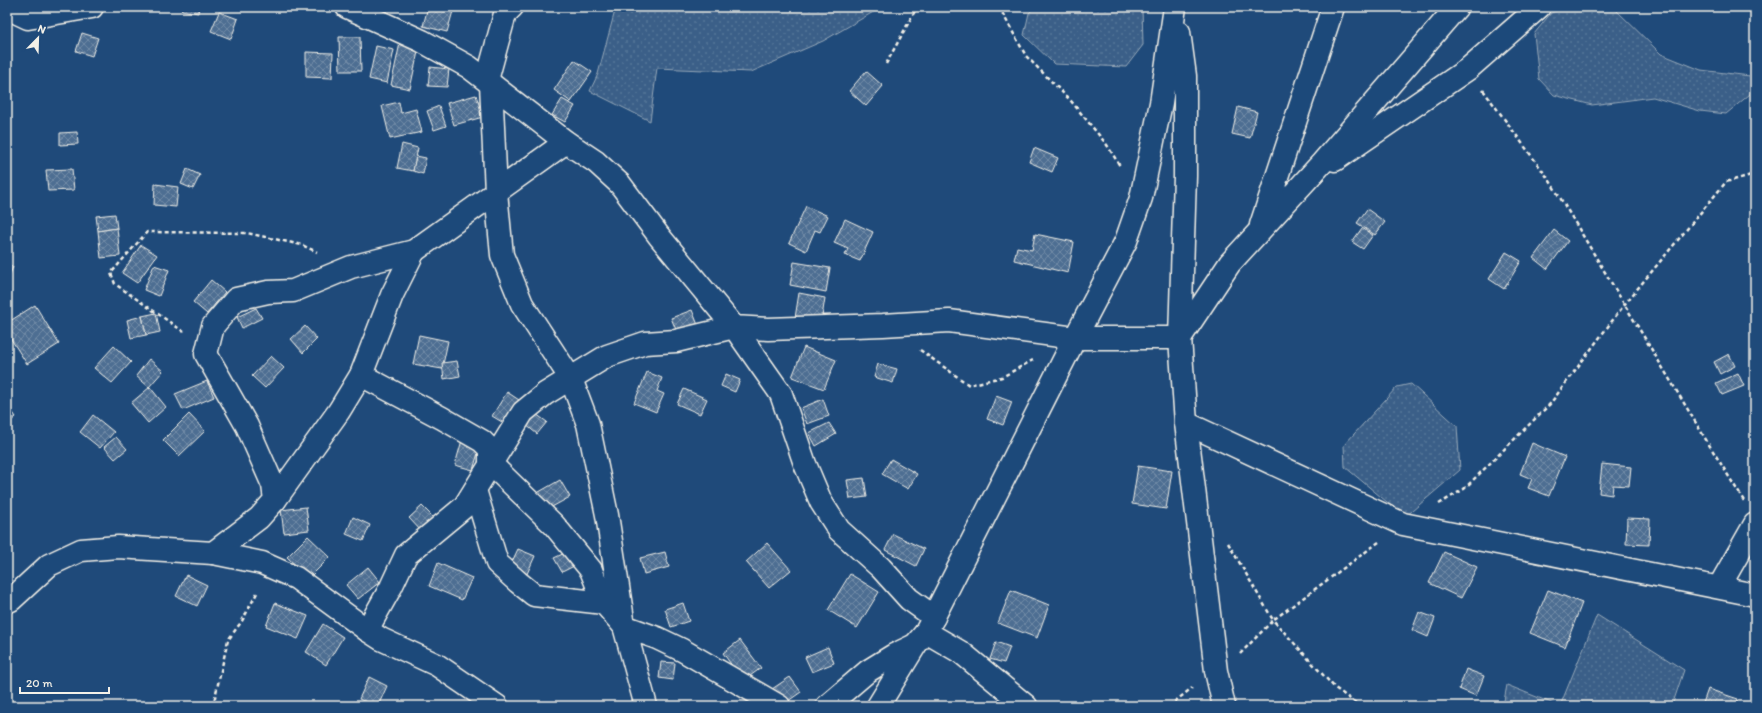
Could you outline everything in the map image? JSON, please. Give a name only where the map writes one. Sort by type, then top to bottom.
[{"type":"street","points":[[7,8],[28,18],[92,7]]},
{"type":"street","points":[[347,7],[441,50],[469,67],[566,142],[596,162],[620,184],[659,236],[734,327],[781,394],[805,464],[821,502],[839,530],[881,568],[909,600],[926,631],[962,653],[1026,706]]},
{"type":"street","points":[[512,7],[505,14],[489,82],[496,192],[502,255],[522,304],[571,379],[588,424],[607,515],[624,626],[646,706]]},
{"type":"street","points":[[1259,232],[1333,7]]},
{"type":"street","points":[[1180,338],[1230,263],[1307,179],[1458,7]]},
{"type":"street","points":[[1307,179],[1468,69],[1539,7]]},
{"type":"street","points":[[878,706],[926,631],[1126,241],[1141,198],[1161,103],[1175,8]]},
{"type":"street","points":[[1175,8],[1185,76],[1185,176],[1180,338],[1186,423],[1216,671],[1224,706]]},
{"type":"street","points":[[275,500],[273,485],[247,426],[206,354],[213,326],[236,299],[268,292],[293,291],[351,266],[414,251],[566,142]]},
{"type":"street","points":[[213,553],[258,518],[275,500],[339,411],[361,375],[392,295],[414,251]]},
{"type":"street","points":[[367,630],[391,587],[406,555],[464,507],[523,412],[545,394],[606,356],[645,343],[676,340],[734,327],[768,328],[883,325],[949,321],[1075,338],[1180,338]]},
{"type":"street","points":[[361,375],[482,441],[490,449],[490,463],[554,526],[591,570],[604,603],[624,626],[657,638],[682,650],[779,706]]},
{"type":"street","points":[[1186,423],[1403,524],[1755,595]]},
{"type":"street","points":[[475,490],[497,563],[518,582],[534,595],[604,603]]},
{"type":"street","points":[[1719,587],[1751,515]]},
{"type":"street","points":[[7,601],[11,600],[49,565],[81,550],[118,547],[213,553],[271,567],[296,578],[367,630],[437,666],[497,706]]},
{"type":"street","points":[[827,706],[868,671],[894,655],[926,631]]},
{"type":"path","points":[[886,64],[918,7]]},
{"type":"path","points":[[999,7],[1026,56],[1071,101],[1107,145],[1141,198]]},
{"type":"path","points":[[1468,69],[1550,181],[1751,515]]},
{"type":"path","points":[[1237,656],[1242,653],[1274,620],[1403,524],[1464,489],[1550,404],[1624,305],[1726,182],[1755,174]]},
{"type":"path","points":[[206,354],[179,327],[116,284],[112,277],[111,273],[147,232],[247,233],[302,245],[351,266]]},
{"type":"path","points":[[883,325],[969,384],[1002,377],[1035,359]]},
{"type":"path","points":[[1226,538],[1274,620],[1335,688],[1360,706]]},
{"type":"path","points":[[213,706],[228,640],[242,621],[271,567]]},
{"type":"path","points":[[1170,706],[1181,698]]},
{"type":"shaded area","points":[[616,7],[882,7],[823,41],[751,72],[657,68],[650,121],[590,91],[598,74]]},
{"type":"shaded area","points":[[1035,7],[1142,7],[1143,45],[1126,67],[1054,64],[1024,35],[1029,13]]},
{"type":"shaded area","points":[[1565,7],[1613,7],[1661,54],[1701,70],[1750,76],[1755,82],[1755,90],[1726,114],[1700,111],[1653,97],[1592,105],[1554,95],[1539,79],[1534,34],[1551,13]]},
{"type":"shaded area","points":[[1411,384],[1457,426],[1460,470],[1405,517],[1345,467],[1344,445],[1397,387]]},
{"type":"shaded area","points":[[1597,615],[1684,670],[1672,706],[1560,706]]},
{"type":"shaded area","points":[[1507,685],[1559,706],[1503,706]]},
{"type":"building","points":[[182,7],[199,7],[198,13],[181,10]]},
{"type":"building","points":[[428,7],[437,7],[453,11],[447,32],[423,26]]},
{"type":"building","points":[[585,7],[595,7],[593,11]]},
{"type":"building","points":[[219,12],[238,19],[231,39],[211,31]]},
{"type":"building","points":[[82,33],[98,38],[92,56],[76,51]]},
{"type":"building","points":[[339,37],[360,37],[361,71],[340,71]]},
{"type":"building","points":[[400,43],[419,47],[410,89],[391,85]]},
{"type":"building","points":[[376,46],[394,50],[387,83],[369,79]]},
{"type":"building","points":[[306,52],[333,53],[332,78],[306,77]]},
{"type":"building","points":[[574,60],[592,72],[571,102],[554,90]]},
{"type":"building","points":[[430,67],[449,69],[447,87],[428,86]]},
{"type":"building","points":[[866,71],[883,86],[866,106],[849,91]]},
{"type":"building","points":[[476,95],[483,117],[454,125],[447,103]]},
{"type":"building","points":[[562,99],[575,106],[565,122],[552,115]]},
{"type":"building","points":[[399,102],[401,113],[416,109],[422,132],[390,139],[382,106]]},
{"type":"building","points":[[439,106],[446,126],[434,130],[427,111]]},
{"type":"building","points":[[1238,107],[1257,112],[1250,138],[1232,134]]},
{"type":"building","points":[[77,132],[78,144],[60,145],[60,133]]},
{"type":"building","points":[[402,144],[418,148],[413,171],[397,168]]},
{"type":"building","points":[[1034,148],[1058,158],[1052,172],[1029,162]]},
{"type":"building","points":[[416,156],[426,158],[423,174],[413,171]]},
{"type":"building","points":[[72,169],[74,190],[48,191],[46,170]]},
{"type":"building","points":[[187,169],[200,175],[193,189],[181,184]]},
{"type":"building","points":[[155,184],[178,187],[176,207],[154,205]]},
{"type":"building","points":[[806,206],[828,216],[820,232],[815,230],[806,251],[789,243]]},
{"type":"building","points":[[1367,209],[1385,222],[1375,235],[1357,223]]},
{"type":"building","points":[[115,214],[117,228],[98,231],[96,216]]},
{"type":"building","points":[[845,219],[873,232],[860,261],[845,255],[848,249],[834,243]]},
{"type":"building","points":[[117,228],[120,256],[101,258],[98,231]]},
{"type":"building","points":[[1362,228],[1373,235],[1363,249],[1352,242]]},
{"type":"building","points":[[1554,230],[1568,241],[1547,269],[1533,258]]},
{"type":"building","points":[[1035,234],[1074,242],[1068,273],[1014,260],[1017,247],[1032,250]]},
{"type":"building","points":[[141,245],[157,255],[137,283],[122,273]]},
{"type":"building","points":[[1506,252],[1521,261],[1504,289],[1489,279]]},
{"type":"building","points":[[794,262],[830,268],[826,292],[790,285]]},
{"type":"building","points":[[7,264],[13,267],[7,281]]},
{"type":"building","points":[[154,265],[169,270],[159,296],[144,290]]},
{"type":"building","points":[[211,280],[225,292],[207,314],[193,302]]},
{"type":"building","points":[[799,293],[825,298],[821,323],[795,318]]},
{"type":"building","points":[[35,305],[59,344],[27,364],[7,333],[7,323]]},
{"type":"building","points":[[256,308],[262,318],[242,328],[237,317]]},
{"type":"building","points":[[692,310],[698,325],[677,332],[671,318]]},
{"type":"building","points":[[156,313],[160,332],[146,335],[142,316]]},
{"type":"building","points":[[142,316],[146,335],[131,338],[127,320]]},
{"type":"building","points":[[305,326],[317,339],[303,353],[291,339]]},
{"type":"building","points":[[419,335],[448,341],[442,369],[413,364]]},
{"type":"building","points":[[114,346],[131,362],[112,383],[94,368]]},
{"type":"building","points":[[804,347],[836,360],[824,389],[792,377]]},
{"type":"building","points":[[1729,354],[1735,366],[1720,374],[1714,362]]},
{"type":"building","points":[[271,356],[284,368],[265,388],[252,376]]},
{"type":"building","points":[[149,359],[163,371],[149,387],[136,376]]},
{"type":"building","points":[[457,361],[460,376],[444,379],[442,363]]},
{"type":"building","points":[[878,364],[897,369],[893,383],[874,377]]},
{"type":"building","points":[[647,372],[662,378],[657,391],[664,394],[656,412],[634,403]]},
{"type":"building","points":[[1738,373],[1744,386],[1722,395],[1716,383]]},
{"type":"building","points":[[726,374],[740,380],[735,392],[721,386]]},
{"type":"building","points":[[207,381],[214,397],[183,410],[175,394]]},
{"type":"building","points":[[150,387],[166,407],[148,423],[131,403]]},
{"type":"building","points":[[684,389],[707,399],[700,414],[677,404]]},
{"type":"building","points":[[507,392],[522,402],[507,425],[492,416]]},
{"type":"building","points":[[996,396],[1012,402],[1003,425],[987,419]]},
{"type":"building","points":[[823,399],[829,416],[807,424],[801,408]]},
{"type":"building","points":[[8,406],[16,417],[7,424],[7,407]]},
{"type":"building","points":[[529,409],[547,422],[537,434],[520,420]]},
{"type":"building","points":[[189,414],[205,431],[179,456],[163,440]]},
{"type":"building","points":[[93,415],[114,432],[100,448],[80,432]]},
{"type":"building","points":[[829,423],[836,434],[816,446],[809,433]]},
{"type":"building","points":[[116,437],[127,449],[115,459],[104,447]]},
{"type":"building","points":[[462,440],[480,446],[473,470],[455,465]]},
{"type":"building","points":[[1532,443],[1565,457],[1549,496],[1528,488],[1532,479],[1520,474]]},
{"type":"building","points":[[891,459],[917,474],[908,489],[882,474]]},
{"type":"building","points":[[1602,464],[1631,467],[1629,486],[1613,485],[1612,495],[1599,493]]},
{"type":"building","points":[[1138,466],[1172,471],[1166,509],[1132,504]]},
{"type":"building","points":[[864,478],[867,497],[850,499],[847,480]]},
{"type":"building","points":[[560,480],[570,497],[541,513],[532,496]]},
{"type":"building","points":[[422,506],[435,519],[422,532],[409,518]]},
{"type":"building","points":[[306,507],[309,530],[284,533],[281,510]]},
{"type":"building","points":[[353,517],[370,525],[363,541],[346,534]]},
{"type":"building","points":[[1627,518],[1650,519],[1649,545],[1626,544]]},
{"type":"building","points":[[893,534],[924,549],[916,566],[885,550]]},
{"type":"building","points":[[308,536],[330,557],[309,578],[287,557]]},
{"type":"building","points":[[767,543],[791,570],[769,588],[746,562]]},
{"type":"building","points":[[518,549],[535,556],[526,576],[509,568]]},
{"type":"building","points":[[567,552],[574,566],[562,572],[554,558]]},
{"type":"building","points":[[665,552],[669,567],[644,574],[640,558]]},
{"type":"building","points":[[1444,552],[1477,567],[1461,598],[1429,583]]},
{"type":"building","points":[[438,563],[472,578],[462,600],[429,586]]},
{"type":"building","points":[[368,567],[380,582],[358,599],[346,585]]},
{"type":"building","points":[[850,574],[879,592],[857,628],[828,610]]},
{"type":"building","points":[[186,575],[207,585],[197,606],[176,596]]},
{"type":"building","points":[[1011,590],[1049,605],[1037,638],[998,623]]},
{"type":"building","points":[[1548,590],[1582,603],[1565,647],[1530,633]]},
{"type":"building","points":[[275,603],[308,616],[298,639],[266,626]]},
{"type":"building","points":[[683,603],[689,621],[671,627],[665,609]]},
{"type":"building","points":[[1419,612],[1435,618],[1428,637],[1412,630]]},
{"type":"building","points":[[323,624],[343,637],[326,665],[306,652]]},
{"type":"building","points":[[740,640],[761,668],[743,681],[723,653]]},
{"type":"building","points":[[996,642],[1010,647],[1004,663],[990,659]]},
{"type":"building","points":[[828,647],[834,663],[812,672],[805,657]]},
{"type":"building","points":[[661,662],[675,663],[673,680],[659,678]]},
{"type":"building","points":[[1466,669],[1484,676],[1476,696],[1459,689]]},
{"type":"building","points":[[369,677],[387,686],[378,706],[374,706],[359,699]]},
{"type":"building","points":[[790,677],[801,692],[781,706],[769,691]]},
{"type":"building","points":[[1708,689],[1738,699],[1735,706],[1702,706]]}]
